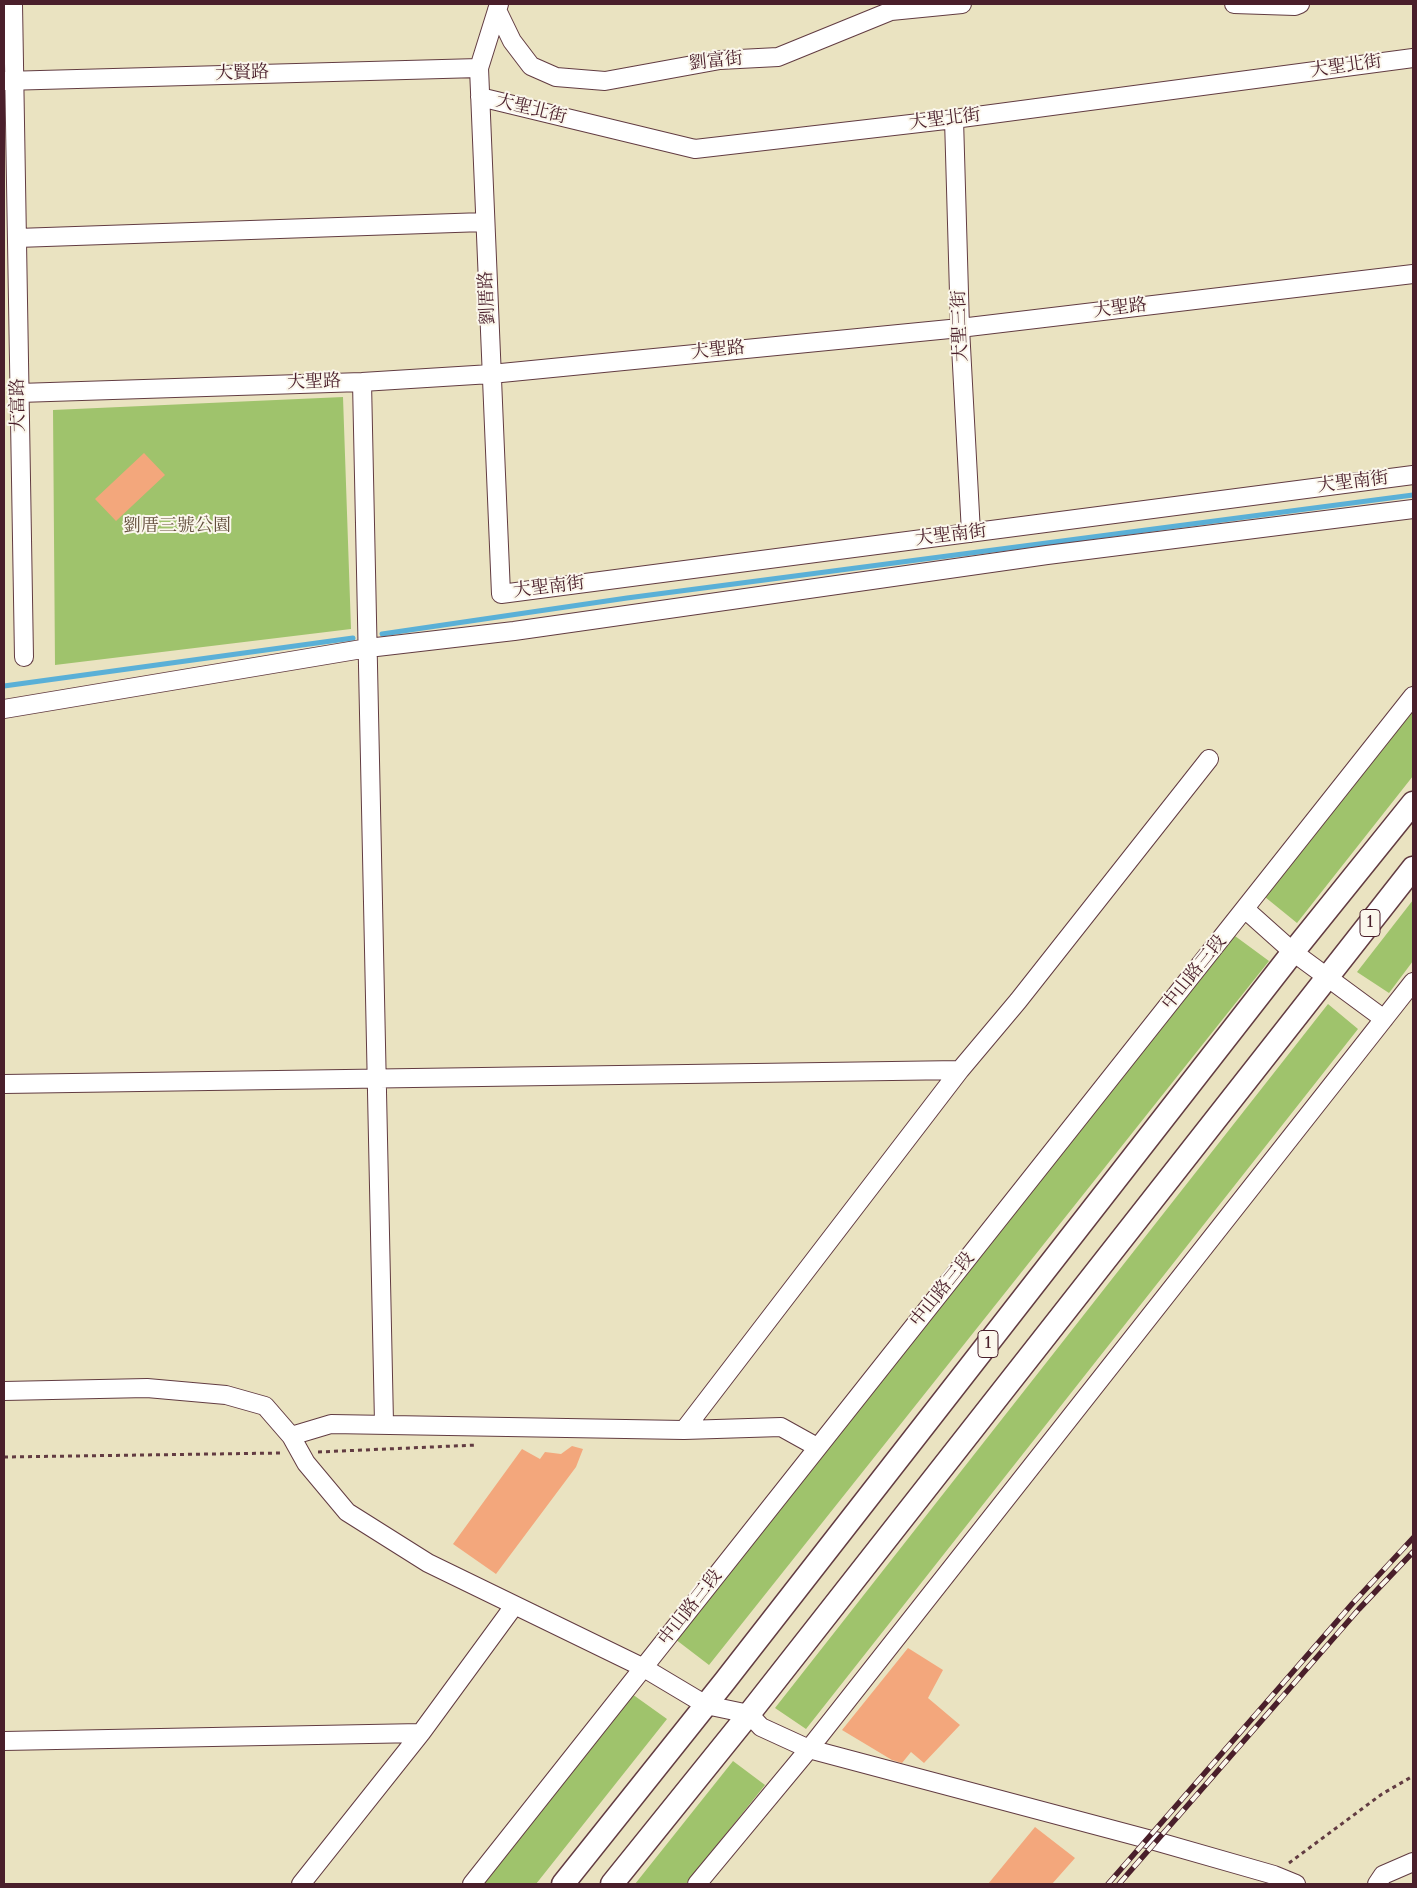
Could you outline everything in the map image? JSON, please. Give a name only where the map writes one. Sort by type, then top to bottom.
[{"type":"main road","name":"1","points":[[562,1884],[706,1705],[1293,952],[1413,803]]},
{"type":"main road","name":"1","points":[[612,1884],[749,1714],[1413,868]]},
{"type":"street","name":"大富路","points":[[13,4],[9,81],[17,238],[24,657]]},
{"type":"street","name":"劉富街","points":[[498,7],[512,41],[532,66],[556,77],[605,81],[720,60],[778,57],[890,12],[925,6],[962,4]]},
{"type":"street","points":[[1234,4],[1289,4]]},
{"type":"street","name":"劉厝路","points":[[498,7],[479,68],[501,594]]},
{"type":"street","name":"大聖北街","points":[[480,97],[695,149],[954,119],[1413,58]]},
{"type":"street","name":"大賢路","points":[[9,81],[479,68]]},
{"type":"street","name":"大聖三街","points":[[954,119],[960,328],[971,533]]},
{"type":"street","points":[[17,238],[484,222]]},
{"type":"street","name":"大聖路","points":[[19,393],[362,382],[492,374],[960,328],[1413,274]]},
{"type":"street","points":[[362,382],[384,1424]]},
{"type":"street","name":"大聖南街","points":[[501,594],[1407,476]]},
{"type":"street","points":[[4,709],[368,648],[514,631],[1047,555],[1413,509]]},
{"type":"street","name":"中山路三段","points":[[472,1884],[817,1447],[1246,910],[1413,696]]},
{"type":"street","points":[[684,1430],[960,1070],[1018,1001],[1209,759]]},
{"type":"street","points":[[1246,910],[1293,952],[1384,1019]]},
{"type":"street","points":[[698,1884],[809,1749],[1413,982]]},
{"type":"street","points":[[4,1084],[960,1070]]},
{"type":"street","points":[[4,1391],[147,1388],[226,1395],[265,1406],[291,1436],[306,1463],[347,1512],[428,1562],[514,1606],[644,1668],[706,1705],[749,1714],[762,1727],[809,1749],[1274,1875],[1292,1883]]},
{"type":"street","points":[[291,1436],[331,1424],[684,1430],[781,1427],[817,1447]]},
{"type":"street","points":[[301,1884],[421,1733],[514,1606]]},
{"type":"street","points":[[4,1741],[421,1733]]},
{"type":"street","points":[[1376,1884],[1383,1875],[1413,1862]]},
{"type":"path","points":[[4,1457],[356,1452],[482,1444]]},
{"type":"path","points":[[1274,1875],[1382,1794],[1413,1776]]},
{"type":"green space","name":"劉厝三號公園","points":[[343,397],[351,629],[55,665],[53,410]]},
{"type":"green space","points":[[1413,706],[1413,776],[1297,923],[1265,897]]},
{"type":"green space","points":[[1413,900],[1413,961],[1389,993],[1357,972]]},
{"type":"green space","points":[[1235,936],[1269,961],[709,1665],[675,1639]]},
{"type":"green space","points":[[1328,1004],[1358,1029],[806,1729],[775,1708]]},
{"type":"green space","points":[[632,1694],[667,1719],[536,1884],[481,1884]]},
{"type":"green space","points":[[733,1761],[765,1785],[686,1884],[635,1884]]},
{"type":"building","points":[[144,453],[165,475],[116,521],[95,499]]},
{"type":"building","points":[[572,1446],[583,1449],[576,1467],[496,1574],[453,1544],[522,1449],[540,1459],[545,1452],[561,1454]]},
{"type":"building","points":[[908,1648],[943,1670],[928,1698],[960,1725],[924,1763],[911,1752],[902,1763],[892,1760],[842,1730]]},
{"type":"building","points":[[1035,1827],[1075,1858],[1052,1884],[988,1884]]},
{"type":"waterway","points":[[382,634],[627,598],[1413,495]]},
{"type":"waterway","points":[[4,686],[353,638]]},
{"type":"railway","points":[[1108,1884],[1352,1604],[1413,1538]]},
{"type":"railway","points":[[1119,1884],[1359,1609],[1413,1552]]}]
